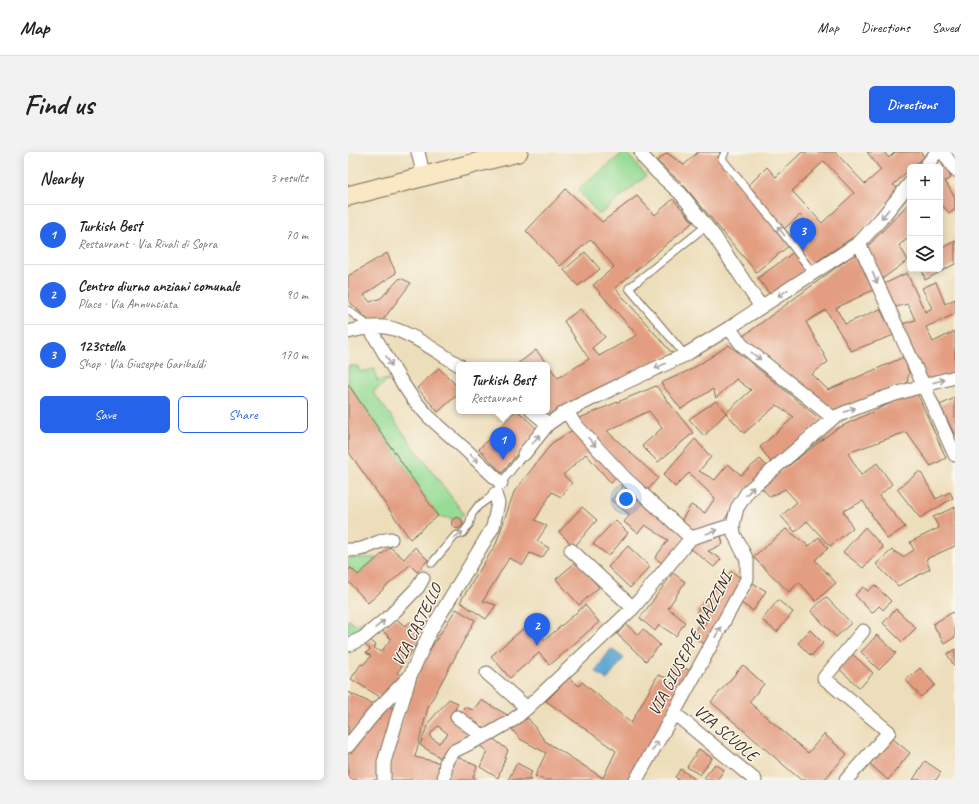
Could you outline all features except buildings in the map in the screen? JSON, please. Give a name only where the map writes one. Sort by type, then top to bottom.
[{"type":"main road","points":[[350,194],[424,177],[518,152]]},
{"type":"street","points":[[418,152],[424,177]]},
{"type":"street","points":[[642,152],[643,157],[681,194],[715,237],[761,307]]},
{"type":"street","points":[[927,164],[937,152]]},
{"type":"street","points":[[943,152],[955,170]]},
{"type":"street","points":[[524,454],[548,424],[567,412],[622,384],[685,355],[730,328],[858,243],[907,188]]},
{"type":"street","points":[[858,243],[922,386],[955,455]]},
{"type":"street","points":[[348,332],[367,325],[386,327],[404,333],[456,363]]},
{"type":"street","points":[[367,325],[398,378],[413,399],[429,417],[466,450],[498,489]]},
{"type":"street","points":[[730,328],[742,345],[833,418]]},
{"type":"street","points":[[444,780],[446,762],[452,752],[513,720],[527,708],[633,608],[691,538],[733,525],[737,508],[748,491],[833,418],[846,412],[922,386],[955,377]]},
{"type":"street","points":[[567,412],[574,423],[625,478],[691,538]]},
{"type":"street","points":[[536,414],[548,424]]},
{"type":"street","name":"VIA CASTELLO","points":[[384,780],[384,762],[410,676],[431,630],[493,527],[498,504],[498,489]]},
{"type":"street","name":"VIA GIUSEPPE MAZZINI","points":[[636,780],[747,578],[747,560],[734,534],[733,525]]},
{"type":"street","points":[[348,550],[367,548],[380,540],[391,540]]},
{"type":"street","points":[[571,550],[633,608]]},
{"type":"street","points":[[348,645],[363,638],[392,614],[418,587],[423,578]]},
{"type":"street","points":[[850,779],[889,732],[824,678],[863,631]]},
{"type":"street","points":[[487,673],[527,708]]},
{"type":"street","points":[[348,746],[377,710],[410,676]]},
{"type":"street","name":"VIA SCUOLE","points":[[674,713],[755,780]]},
{"type":"street","points":[[457,717],[483,736]]},
{"type":"lane","points":[[725,152],[722,159],[779,228],[813,273]]},
{"type":"lane","points":[[685,355],[630,288],[706,226]]},
{"type":"lane","points":[[348,310],[367,325]]},
{"type":"lane","points":[[432,564],[455,536],[463,533],[478,506],[498,489],[524,454]]},
{"type":"green space","points":[[624,152],[626,152],[646,176],[599,215],[578,190]]},
{"type":"green space","points":[[348,366],[358,366],[360,372],[375,369],[377,381],[390,379],[373,392],[464,514],[460,518],[453,519],[438,516],[348,384]]},
{"type":"green space","points":[[348,558],[377,558],[358,575],[351,568],[348,570]]},
{"type":"green space","points":[[420,576],[415,586],[361,635],[348,639],[348,619],[355,625],[381,614]]},
{"type":"water","points":[[611,649],[624,658],[607,680],[595,671]]},
{"type":"place","name":"123stella","points":[[803,251]]},
{"type":"place","name":"Turkish Best","points":[[503,460]]},
{"type":"place","name":"Centro diurno anziani comunale","points":[[537,646]]}]
